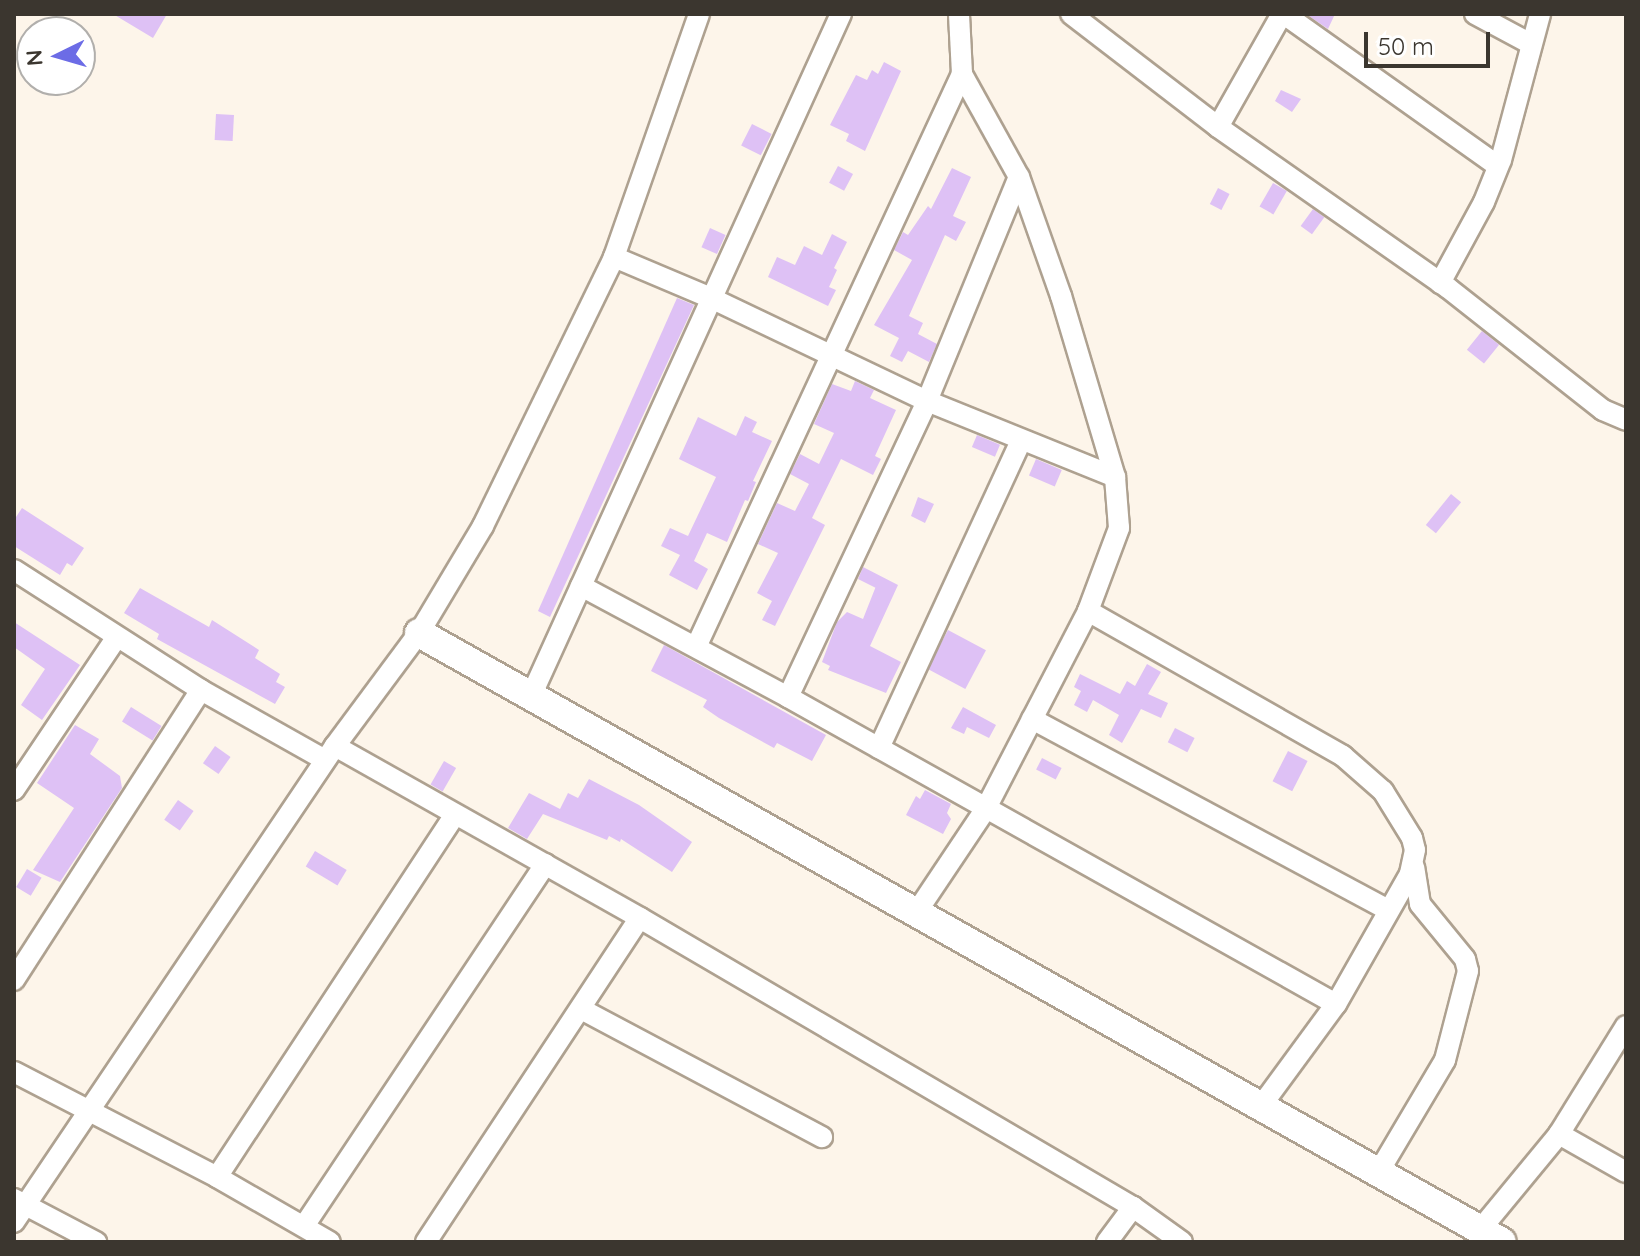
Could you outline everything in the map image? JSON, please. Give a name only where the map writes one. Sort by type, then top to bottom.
[{"type":"street","points":[[96,1242],[18,1209],[91,1113],[330,753],[419,633],[499,496],[614,257],[699,14]]},
{"type":"street","points":[[531,696],[841,14]]},
{"type":"street","points":[[916,913],[985,810],[1088,611],[1119,528],[1115,477],[1061,296],[1019,177],[962,74],[959,14]]},
{"type":"street","points":[[1071,14],[1218,127],[1440,283],[1603,410],[1626,420]]},
{"type":"street","points":[[1218,127],[1283,14],[1498,166]]},
{"type":"street","points":[[1475,14],[1531,44]]},
{"type":"street","points":[[1440,283],[1484,202],[1498,166],[1540,14]]},
{"type":"street","points":[[696,647],[962,74]]},
{"type":"street","points":[[788,697],[927,401],[1019,177]]},
{"type":"street","points":[[614,257],[831,353],[927,401],[1115,477]]},
{"type":"street","points":[[879,748],[1021,440]]},
{"type":"street","points":[[17,578],[201,690],[455,815],[640,918],[1133,1207],[1182,1242]]},
{"type":"street","points":[[581,586],[788,697],[1336,1004]]},
{"type":"street","points":[[1088,611],[1343,756],[1383,791],[1412,838],[1420,904],[1465,959],[1468,971],[1445,1060],[1378,1173]]},
{"type":"street","points":[[419,633],[1491,1236],[1619,1050],[1626,1026]]},
{"type":"street","points":[[14,790],[116,638]]},
{"type":"street","points":[[14,980],[201,690]]},
{"type":"street","points":[[1032,719],[1388,910]]},
{"type":"street","points":[[217,1177],[455,815]]},
{"type":"street","points":[[304,1226],[545,864]]},
{"type":"street","points":[[1261,1106],[1336,1004],[1414,867]]},
{"type":"street","points":[[426,1242],[640,918]]},
{"type":"street","points":[[581,1009],[822,1137]]},
{"type":"street","points":[[14,1072],[217,1177],[330,1242]]},
{"type":"street","points":[[1559,1134],[1626,1172]]},
{"type":"street","points":[[1107,1242],[1133,1207]]},
{"type":"building","points":[[113,14],[167,14],[153,38]]},
{"type":"building","points":[[1306,14],[1335,14],[1328,29]]},
{"type":"building","points":[[884,62],[901,71],[865,151],[846,141],[849,134],[830,125],[856,75],[867,80],[872,70],[878,74]]},
{"type":"building","points":[[1281,90],[1301,99],[1292,112],[1275,101]]},
{"type":"building","points":[[216,114],[234,115],[233,141],[215,140]]},
{"type":"building","points":[[752,124],[772,134],[761,155],[741,145]]},
{"type":"building","points":[[838,166],[853,174],[844,191],[829,183]]},
{"type":"building","points":[[952,168],[971,177],[953,216],[966,222],[956,241],[945,235],[909,316],[923,323],[918,334],[937,344],[929,362],[908,351],[902,362],[890,356],[899,338],[874,325],[912,260],[894,250],[903,232],[908,235],[928,206],[931,209]]},
{"type":"building","points":[[1273,183],[1287,191],[1273,214],[1260,206]]},
{"type":"building","points":[[1218,188],[1230,194],[1221,210],[1210,204]]},
{"type":"building","points":[[1313,209],[1324,217],[1312,234],[1301,226]]},
{"type":"building","points":[[710,228],[726,235],[717,254],[701,247]]},
{"type":"building","points":[[832,234],[847,242],[834,268],[837,270],[829,287],[836,290],[828,306],[768,277],[777,257],[795,265],[804,246],[822,255]]},
{"type":"building","points":[[677,298],[694,305],[550,617],[538,611]]},
{"type":"building","points":[[1482,331],[1499,345],[1484,363],[1467,350]]},
{"type":"building","points":[[855,381],[874,390],[870,398],[896,410],[875,456],[881,459],[873,475],[841,459],[812,518],[825,525],[775,626],[762,620],[772,601],[757,593],[778,553],[758,544],[777,503],[795,511],[809,484],[790,474],[800,454],[819,464],[834,433],[814,424],[832,384],[851,391]]},
{"type":"building","points":[[745,416],[757,422],[752,432],[772,441],[753,481],[756,482],[748,501],[745,500],[727,542],[707,533],[694,561],[708,569],[697,590],[669,575],[680,555],[661,546],[670,528],[688,536],[716,477],[679,459],[698,417],[736,436]]},
{"type":"building","points":[[977,435],[1000,445],[995,457],[972,447]]},
{"type":"building","points":[[1036,459],[1062,470],[1055,487],[1029,476]]},
{"type":"building","points":[[1451,494],[1461,502],[1436,533],[1426,525]]},
{"type":"building","points":[[918,497],[934,504],[925,523],[911,516]]},
{"type":"building","points":[[22,508],[84,548],[72,566],[67,563],[60,575],[14,546],[14,520]]},
{"type":"building","points":[[863,567],[898,585],[870,646],[901,662],[886,693],[828,670],[830,666],[822,662],[837,622],[847,612],[863,619],[875,588],[858,579]]},
{"type":"building","points":[[140,588],[209,627],[212,620],[259,650],[255,658],[280,674],[276,682],[285,687],[275,704],[157,639],[159,634],[124,613]]},
{"type":"building","points":[[14,622],[80,665],[42,720],[21,705],[45,669],[14,647]]},
{"type":"building","points":[[948,630],[986,650],[965,689],[927,669]]},
{"type":"building","points":[[664,645],[826,735],[812,761],[777,743],[774,748],[719,718],[703,707],[707,700],[651,671]]},
{"type":"building","points":[[1147,664],[1161,672],[1148,694],[1168,703],[1161,718],[1141,709],[1122,743],[1109,735],[1119,715],[1093,700],[1087,712],[1074,705],[1081,691],[1074,687],[1080,674],[1120,694],[1127,681],[1135,686]]},
{"type":"building","points":[[131,707],[162,726],[153,740],[122,721]]},
{"type":"building","points":[[963,707],[996,725],[989,738],[967,727],[964,734],[951,728]]},
{"type":"building","points":[[75,725],[99,739],[90,754],[120,776],[122,788],[60,882],[33,870],[74,808],[37,783]]},
{"type":"building","points":[[1175,728],[1195,738],[1187,752],[1168,742]]},
{"type":"building","points":[[215,746],[231,757],[219,774],[203,763]]},
{"type":"building","points":[[1288,751],[1308,761],[1292,791],[1273,781]]},
{"type":"building","points":[[1042,758],[1062,768],[1056,780],[1036,770]]},
{"type":"building","points":[[444,761],[456,768],[443,791],[430,784]]},
{"type":"building","points":[[589,779],[639,805],[692,842],[672,872],[621,839],[620,842],[609,836],[607,840],[543,814],[527,839],[508,828],[529,793],[560,809],[568,793],[578,798]]},
{"type":"building","points":[[925,790],[951,804],[947,813],[951,819],[943,834],[906,815],[916,796],[920,799]]},
{"type":"building","points":[[178,800],[194,811],[180,831],[164,820]]},
{"type":"building","points":[[315,851],[347,870],[337,885],[306,866]]},
{"type":"building","points":[[27,869],[42,878],[31,896],[16,887]]}]
